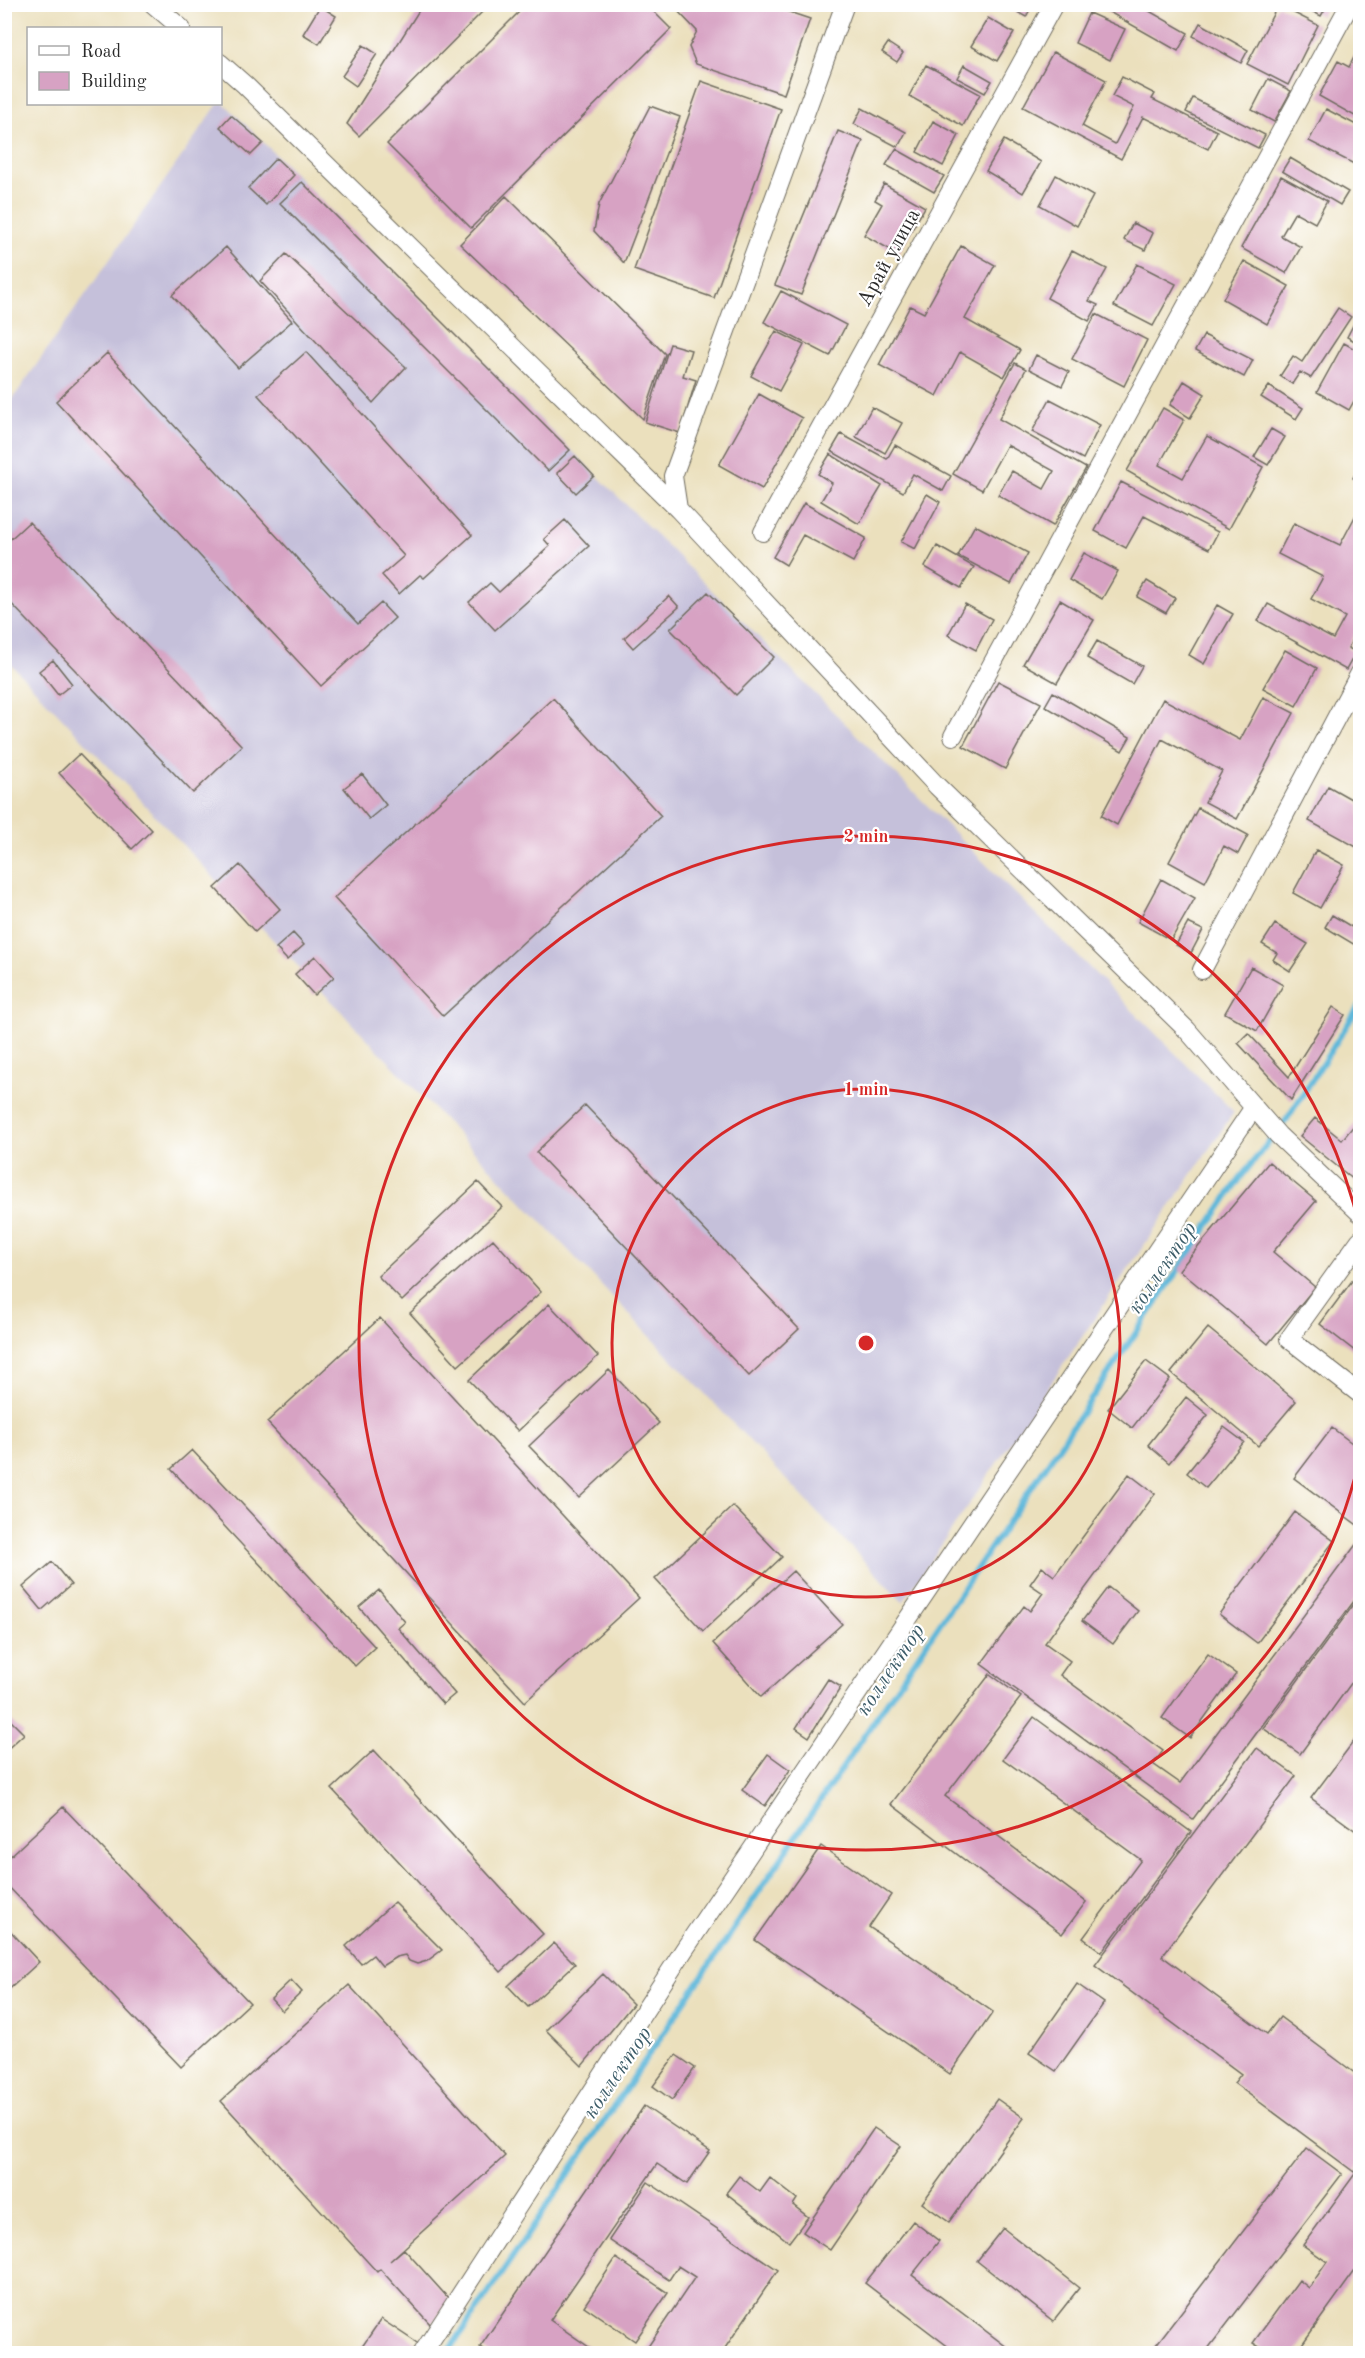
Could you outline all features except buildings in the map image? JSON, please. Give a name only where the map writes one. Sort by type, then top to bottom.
[{"type":"street","points":[[153,4],[180,27]]},
{"type":"street","points":[[678,509],[673,476],[845,4]]},
{"type":"street","name":"Арай улица","points":[[763,532],[1054,4]]},
{"type":"street","points":[[953,736],[1350,4]]},
{"type":"street","points":[[222,65],[678,509],[937,786],[1187,1030],[1278,1135],[1360,1213]]},
{"type":"street","points":[[1202,970],[1360,673]]},
{"type":"street","points":[[422,2354],[684,1950],[1257,1111]]},
{"type":"street","points":[[1360,1240],[1289,1339],[1360,1394]]},
{"type":"shaded area","points":[[222,101],[1234,1112],[903,1602],[5,658],[5,410],[217,105],[222,105]]},
{"type":"waterway","name":"коллектор","points":[[447,2354],[1241,1177],[1287,1119],[1360,1005]]}]
